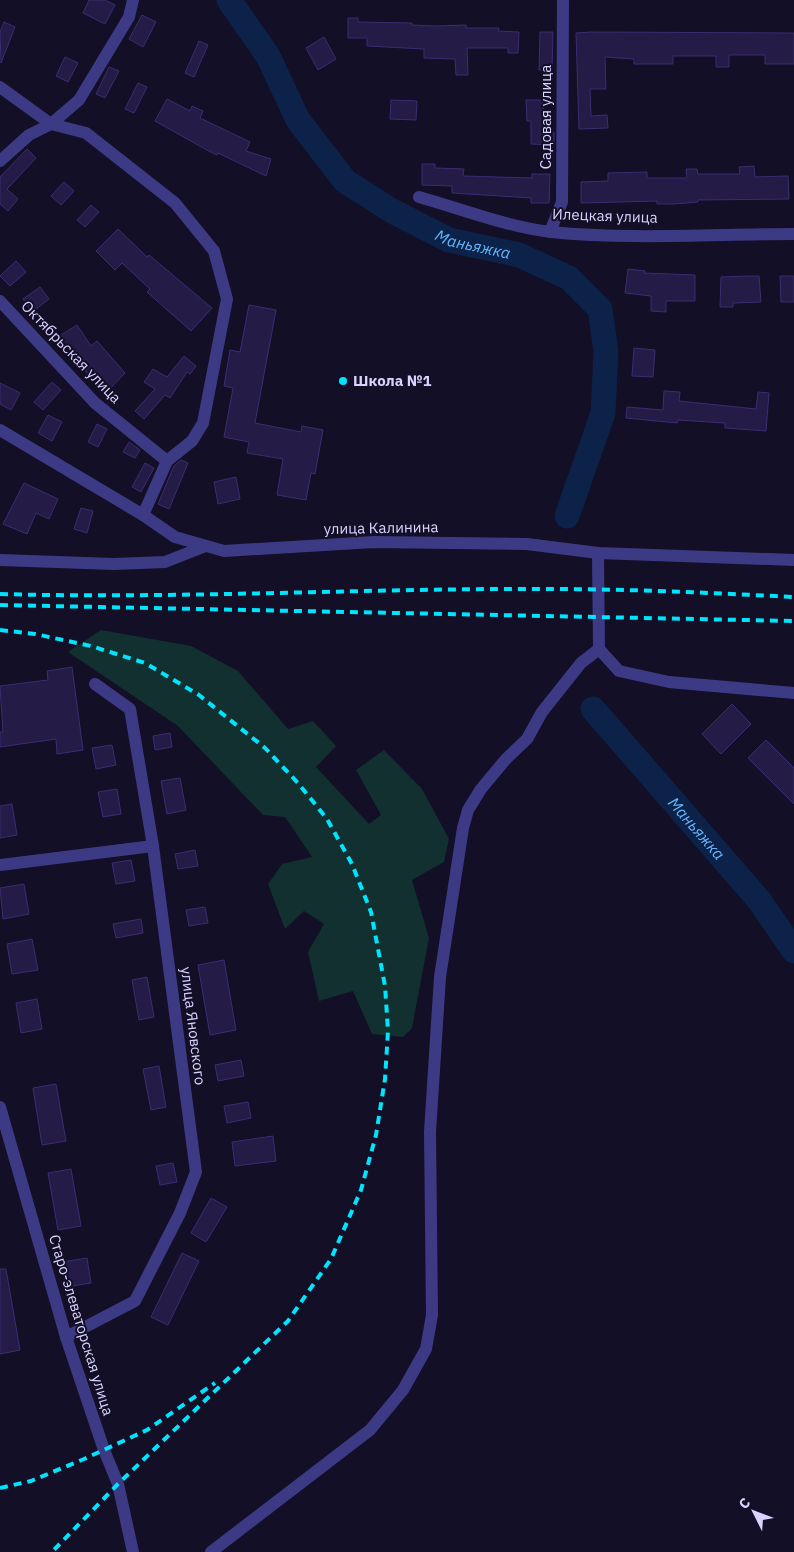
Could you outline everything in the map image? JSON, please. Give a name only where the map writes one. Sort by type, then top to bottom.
[{"type":"street","points":[[0,161],[29,135],[51,124],[80,100],[129,16],[133,0]]},
{"type":"street","name":"Садовая улица","points":[[550,232],[562,202],[563,0]]},
{"type":"street","points":[[0,87],[51,124],[86,133],[175,204],[214,251],[227,298],[203,423],[192,441],[167,461],[143,515]]},
{"type":"street","name":"Илецкая улица","points":[[419,197],[491,218],[550,232],[601,235],[794,234]]},
{"type":"street","name":"Октябрьская улица","points":[[0,301],[95,403],[167,461]]},
{"type":"street","name":"улица Калинина","points":[[0,430],[143,515],[175,537],[224,552],[293,546],[403,543],[527,544],[598,552],[794,560]]},
{"type":"street","points":[[0,560],[114,564],[165,562],[203,547]]},
{"type":"street","points":[[598,552],[599,649],[620,671],[668,682],[794,693]]},
{"type":"street","points":[[211,1552],[370,1430],[403,1390],[426,1349],[432,1315],[430,1132],[440,977],[463,828],[468,810],[481,789],[506,758],[527,739],[542,712],[581,663],[599,649]]},
{"type":"street","name":"улица Яновского","points":[[66,1337],[135,1300],[180,1213],[196,1172],[153,846],[130,709],[95,684]]},
{"type":"street","points":[[0,866],[153,846]]},
{"type":"street","name":"Старо-элеваторская улица","points":[[0,1107],[66,1337],[104,1450],[118,1484],[133,1552]]},
{"type":"green space","points":[[101,630],[191,646],[238,671],[288,729],[313,721],[336,746],[316,767],[369,824],[381,815],[356,770],[384,750],[422,789],[449,839],[444,862],[412,880],[429,938],[412,1028],[403,1037],[372,1034],[353,991],[319,1001],[308,952],[324,924],[304,911],[285,929],[268,884],[282,864],[312,857],[285,817],[263,815],[178,726],[68,652]]},
{"type":"building","points":[[89,0],[105,0],[115,5],[105,24],[83,13]]},
{"type":"building","points":[[142,15],[156,22],[143,47],[129,39]]},
{"type":"building","points":[[348,18],[358,18],[358,22],[412,23],[412,25],[436,26],[466,25],[466,28],[499,28],[498,31],[519,32],[518,53],[508,53],[508,48],[467,48],[468,75],[456,75],[455,59],[424,58],[424,49],[367,46],[367,38],[348,38]]},
{"type":"building","points":[[4,22],[15,27],[1,63],[0,32]]},
{"type":"building","points":[[540,32],[553,32],[552,70],[539,70]]},
{"type":"building","points":[[576,33],[794,33],[794,64],[765,64],[765,55],[729,55],[729,67],[716,67],[716,56],[673,56],[673,64],[634,64],[634,59],[605,57],[606,89],[590,89],[591,116],[607,115],[608,128],[579,129]]},
{"type":"building","points":[[324,37],[336,59],[318,70],[306,48]]},
{"type":"building","points":[[199,41],[208,45],[194,77],[185,73]]},
{"type":"building","points":[[65,57],[78,63],[68,82],[56,76]]},
{"type":"building","points":[[109,67],[119,71],[105,98],[96,94]]},
{"type":"building","points":[[138,83],[147,87],[134,113],[125,109]]},
{"type":"building","points":[[167,99],[190,111],[192,106],[203,111],[200,118],[250,142],[246,151],[271,159],[266,176],[218,153],[217,155],[155,121]]},
{"type":"building","points":[[391,100],[417,101],[416,120],[390,119]]},
{"type":"building","points":[[526,100],[543,100],[544,132],[554,132],[554,145],[531,144],[531,121],[527,121]]},
{"type":"building","points":[[27,149],[36,158],[7,189],[18,199],[8,211],[0,204],[0,177]]},
{"type":"building","points":[[422,164],[435,164],[435,168],[464,169],[463,176],[532,178],[532,174],[550,174],[549,203],[531,203],[531,198],[452,193],[452,186],[422,185]]},
{"type":"building","points":[[754,166],[755,177],[788,176],[789,199],[698,200],[698,202],[674,204],[657,204],[657,201],[581,203],[581,182],[608,181],[608,173],[647,172],[647,178],[687,178],[686,169],[697,169],[698,174],[740,174],[739,167]]},
{"type":"building","points":[[64,182],[74,191],[61,205],[51,196]]},
{"type":"building","points":[[91,205],[99,212],[85,227],[77,220]]},
{"type":"building","points":[[118,229],[147,257],[149,255],[212,308],[191,331],[147,292],[150,289],[122,263],[115,270],[96,251]]},
{"type":"building","points":[[16,261],[26,272],[10,286],[0,276]]},
{"type":"building","points":[[628,269],[645,271],[644,273],[695,275],[695,301],[666,301],[666,312],[651,311],[651,296],[625,293]]},
{"type":"building","points":[[759,276],[761,302],[733,303],[733,307],[720,307],[721,277]]},
{"type":"building","points":[[780,276],[794,276],[794,302],[781,302]]},
{"type":"building","points":[[40,287],[49,299],[32,312],[23,299]]},
{"type":"building","points":[[249,305],[276,310],[255,423],[301,432],[302,426],[323,430],[315,474],[311,473],[306,500],[277,495],[283,459],[247,453],[249,442],[224,437],[233,388],[224,386],[230,350],[240,352]]},
{"type":"building","points":[[77,325],[91,346],[97,341],[125,373],[107,392],[86,372],[58,337]]},
{"type":"building","points":[[634,348],[655,350],[653,377],[632,376]]},
{"type":"building","points":[[184,356],[196,366],[190,374],[187,372],[170,398],[165,395],[144,419],[135,411],[155,389],[144,382],[153,369],[167,377]]},
{"type":"building","points":[[52,382],[61,390],[43,410],[34,402]]},
{"type":"building","points":[[0,383],[20,393],[11,410],[0,404]]},
{"type":"building","points":[[664,391],[680,392],[679,401],[756,409],[758,392],[769,393],[766,431],[725,428],[725,423],[678,420],[677,423],[626,418],[627,407],[663,410]]},
{"type":"building","points":[[48,415],[62,422],[52,441],[38,433]]},
{"type":"building","points":[[97,424],[107,429],[98,447],[88,442]]},
{"type":"building","points":[[129,442],[140,450],[135,458],[123,452]]},
{"type":"building","points":[[181,460],[188,463],[169,509],[158,504],[174,466]]},
{"type":"building","points":[[145,463],[154,468],[141,492],[132,487]]},
{"type":"building","points":[[236,477],[240,499],[218,504],[214,482]]},
{"type":"building","points":[[24,483],[58,499],[49,519],[36,513],[27,534],[3,524]]},
{"type":"building","points":[[81,508],[93,511],[87,533],[74,529]]},
{"type":"building","points":[[72,667],[83,750],[57,754],[56,739],[0,747],[0,732],[3,732],[0,686],[48,680],[47,671]]},
{"type":"building","points":[[732,704],[751,724],[721,754],[702,734]]},
{"type":"building","points":[[170,733],[172,747],[155,750],[153,736]]},
{"type":"building","points":[[766,740],[794,768],[794,804],[748,758]]},
{"type":"building","points":[[112,745],[116,765],[96,769],[92,748]]},
{"type":"building","points":[[180,778],[186,810],[167,814],[161,781]]},
{"type":"building","points":[[117,789],[121,814],[103,817],[98,792]]},
{"type":"building","points":[[12,804],[17,835],[0,838],[0,806]]},
{"type":"building","points":[[195,850],[198,866],[178,869],[175,854]]},
{"type":"building","points":[[131,860],[135,881],[116,884],[112,863]]},
{"type":"building","points":[[24,884],[29,914],[3,919],[0,888]]},
{"type":"building","points":[[205,907],[208,923],[189,926],[186,910]]},
{"type":"building","points":[[141,919],[143,933],[116,938],[113,924]]},
{"type":"building","points":[[32,939],[38,970],[12,974],[7,944]]},
{"type":"building","points":[[224,960],[236,1030],[210,1035],[198,965]]},
{"type":"building","points":[[147,977],[154,1017],[139,1020],[132,980]]},
{"type":"building","points":[[37,999],[42,1029],[21,1033],[16,1003]]},
{"type":"building","points":[[241,1060],[244,1076],[218,1081],[215,1065]]},
{"type":"building","points":[[159,1066],[166,1107],[151,1110],[143,1069]]},
{"type":"building","points":[[56,1084],[66,1141],[42,1145],[33,1088]]},
{"type":"building","points":[[248,1102],[251,1118],[227,1123],[224,1106]]},
{"type":"building","points":[[273,1136],[276,1161],[235,1166],[232,1142]]},
{"type":"building","points":[[173,1163],[177,1182],[160,1185],[156,1166]]},
{"type":"building","points":[[71,1169],[81,1226],[58,1230],[48,1173]]},
{"type":"building","points":[[211,1198],[227,1207],[206,1242],[191,1233]]},
{"type":"building","points":[[182,1253],[199,1261],[168,1325],[151,1317]]},
{"type":"building","points":[[87,1258],[91,1283],[66,1287],[62,1262]]},
{"type":"building","points":[[0,1269],[6,1269],[20,1350],[0,1354]]},
{"type":"waterway","name":"Маньяжка","points":[[229,0],[268,56],[298,120],[345,181],[392,211],[449,240],[519,255],[569,278],[600,309],[606,352],[603,413],[567,516]]},
{"type":"waterway","name":"Маньяжка","points":[[593,709],[759,900],[794,951]]},
{"type":"railway","points":[[0,594],[138,595],[551,589],[642,590],[794,597]]},
{"type":"railway","points":[[0,605],[794,621]]},
{"type":"railway","points":[[0,630],[35,634],[91,646],[145,663],[199,695],[265,748],[298,783],[327,819],[352,864],[371,912],[385,986],[388,1031],[385,1079],[376,1135],[361,1190],[331,1259],[288,1321],[118,1484],[52,1552]]},
{"type":"railway","points":[[0,1488],[31,1481],[147,1430],[215,1383]]},
{"type":"place","name":"Школа №1","points":[[343,381]]}]
